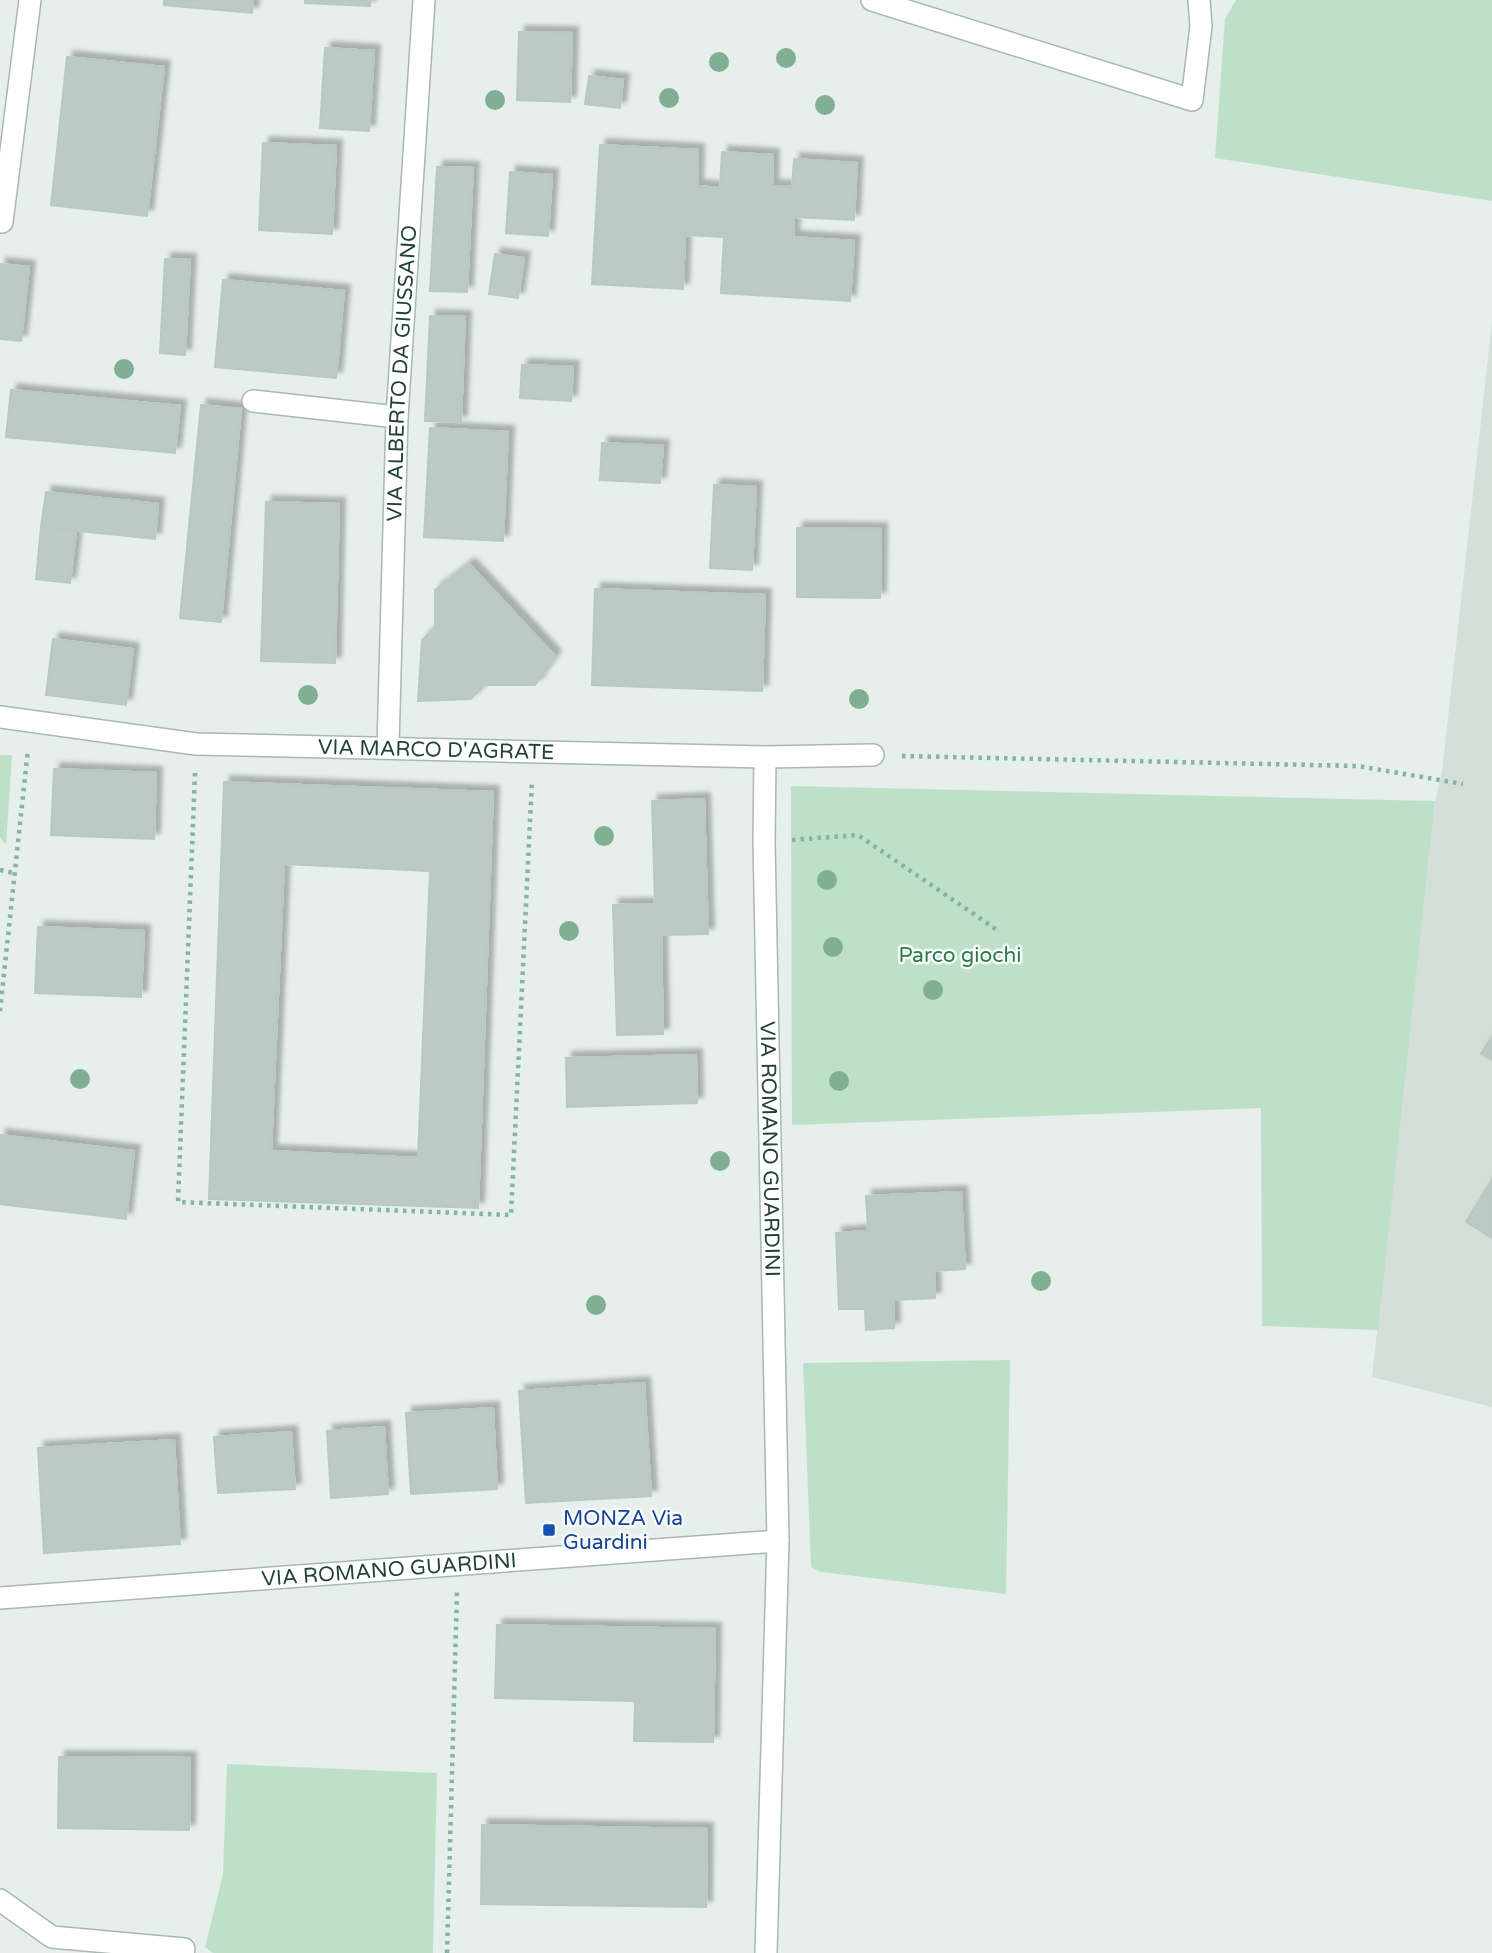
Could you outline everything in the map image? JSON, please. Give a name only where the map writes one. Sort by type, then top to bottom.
[{"type":"street","points":[[2,222],[30,0]]},
{"type":"street","name":"VIA ALBERTO DA GIUSSANO","points":[[388,746],[397,417],[424,0]]},
{"type":"street","points":[[872,0],[1192,100],[1200,26],[1199,0]]},
{"type":"street","points":[[1200,26],[1217,0]]},
{"type":"street","points":[[253,401],[397,417]]},
{"type":"street","name":"VIA MARCO D'AGRATE","points":[[0,717],[196,744],[388,746],[765,757],[873,755]]},
{"type":"street","name":"VIA ROMANO GUARDINI","points":[[765,757],[764,842],[778,1541],[766,1953]]},
{"type":"street","name":"VIA ROMANO GUARDINI","points":[[0,1598],[457,1562],[778,1541]]},
{"type":"street","points":[[0,1900],[52,1937],[184,1949]]},
{"type":"path","points":[[0,1011],[31,720]]},
{"type":"path","points":[[196,744],[178,1202],[511,1215],[533,752]]},
{"type":"path","points":[[873,755],[1358,766],[1463,784]]},
{"type":"path","points":[[764,842],[858,835],[1000,932]]},
{"type":"path","points":[[0,870],[14,873]]},
{"type":"path","points":[[447,1953],[457,1562]]},
{"type":"shaded area","points":[[1492,322],[1492,1407],[1372,1377],[1435,801],[1442,772]]},
{"type":"green space","points":[[1236,0],[1492,0],[1492,201],[1215,158],[1225,19]]},
{"type":"green space","points":[[0,755],[12,755],[6,845],[0,837]]},
{"type":"green space","name":"Parco giochi","points":[[791,786],[1435,801],[1378,1330],[1262,1326],[1261,1108],[792,1125]]},
{"type":"green space","points":[[1010,1360],[1006,1594],[821,1572],[811,1567],[803,1363]]},
{"type":"green space","points":[[227,1764],[437,1773],[433,1953],[213,1953],[205,1947],[223,1874]]},
{"type":"building","points":[[164,0],[253,0],[252,13],[164,5]]},
{"type":"building","points":[[305,0],[370,0],[370,6],[305,3]]},
{"type":"building","points":[[519,32],[572,33],[570,102],[517,100]]},
{"type":"building","points":[[325,48],[374,51],[369,131],[320,128]]},
{"type":"building","points":[[67,57],[164,67],[147,216],[51,205]]},
{"type":"building","points":[[589,76],[623,80],[620,108],[585,104]]},
{"type":"building","points":[[263,143],[336,146],[332,234],[259,230]]},
{"type":"building","points":[[600,145],[698,150],[697,186],[720,188],[722,152],[773,155],[772,186],[792,187],[794,159],[857,163],[854,220],[794,217],[793,237],[854,241],[850,301],[721,293],[724,237],[685,235],[683,289],[592,284]]},
{"type":"building","points":[[437,167],[473,168],[467,292],[430,291]]},
{"type":"building","points":[[510,172],[552,175],[548,236],[506,233]]},
{"type":"building","points":[[495,254],[524,258],[518,298],[489,294]]},
{"type":"building","points":[[165,259],[190,260],[185,355],[160,353]]},
{"type":"building","points":[[0,264],[29,267],[21,341],[0,339]]},
{"type":"building","points":[[223,280],[344,291],[336,378],[215,367]]},
{"type":"building","points":[[430,316],[465,317],[461,422],[425,421]]},
{"type":"building","points":[[522,365],[573,367],[571,401],[520,398]]},
{"type":"building","points":[[11,390],[180,406],[175,453],[6,437]]},
{"type":"building","points":[[201,405],[241,409],[221,622],[180,618]]},
{"type":"building","points":[[430,428],[508,432],[503,541],[424,537]]},
{"type":"building","points":[[602,443],[663,446],[660,483],[600,480]]},
{"type":"building","points":[[714,485],[756,487],[752,570],[710,568]]},
{"type":"building","points":[[46,492],[158,504],[155,539],[41,527]]},
{"type":"building","points":[[266,502],[339,504],[335,663],[261,661]]},
{"type":"building","points":[[41,527],[76,531],[70,583],[36,579]]},
{"type":"building","points":[[797,528],[881,529],[880,598],[797,597]]},
{"type":"building","points":[[469,564],[555,656],[535,685],[484,685],[471,699],[418,701],[422,640],[435,628],[435,590]]},
{"type":"building","points":[[595,589],[765,595],[762,691],[592,685]]},
{"type":"building","points":[[53,639],[133,649],[126,705],[46,695]]},
{"type":"building","points":[[54,769],[156,773],[154,839],[51,835]]},
{"type":"building","points":[[224,782],[493,792],[478,1208],[209,1199]],"holes":[[[284,864],[430,871],[418,1158],[271,1151]]]},
{"type":"building","points":[[704,799],[708,934],[661,935],[663,1034],[617,1035],[613,905],[655,904],[652,801]]},
{"type":"building","points":[[38,927],[144,931],[141,997],[35,993]]},
{"type":"building","points":[[1492,1037],[1492,1060],[1481,1054]]},
{"type":"building","points":[[696,1055],[697,1103],[567,1107],[566,1058]]},
{"type":"building","points":[[0,1135],[134,1151],[126,1219],[0,1204]]},
{"type":"building","points":[[1492,1180],[1492,1238],[1466,1222]]},
{"type":"building","points":[[961,1192],[965,1269],[934,1271],[935,1298],[893,1300],[894,1328],[866,1330],[865,1309],[839,1309],[836,1233],[868,1231],[866,1196]]},
{"type":"building","points":[[644,1383],[651,1496],[526,1503],[519,1391]]},
{"type":"building","points":[[493,1408],[497,1489],[411,1494],[406,1413]]},
{"type":"building","points":[[384,1427],[388,1494],[331,1498],[327,1431]]},
{"type":"building","points":[[291,1432],[295,1489],[218,1493],[214,1437]]},
{"type":"building","points":[[174,1440],[180,1544],[44,1553],[38,1448]]},
{"type":"building","points":[[497,1625],[715,1629],[713,1742],[634,1741],[635,1701],[495,1698]]},
{"type":"building","points":[[59,1757],[190,1758],[189,1830],[58,1828]]},
{"type":"building","points":[[482,1825],[707,1829],[706,1907],[481,1904]]},
{"type":"place","name":"MONZA Via Guardini","points":[[549,1530]]}]
